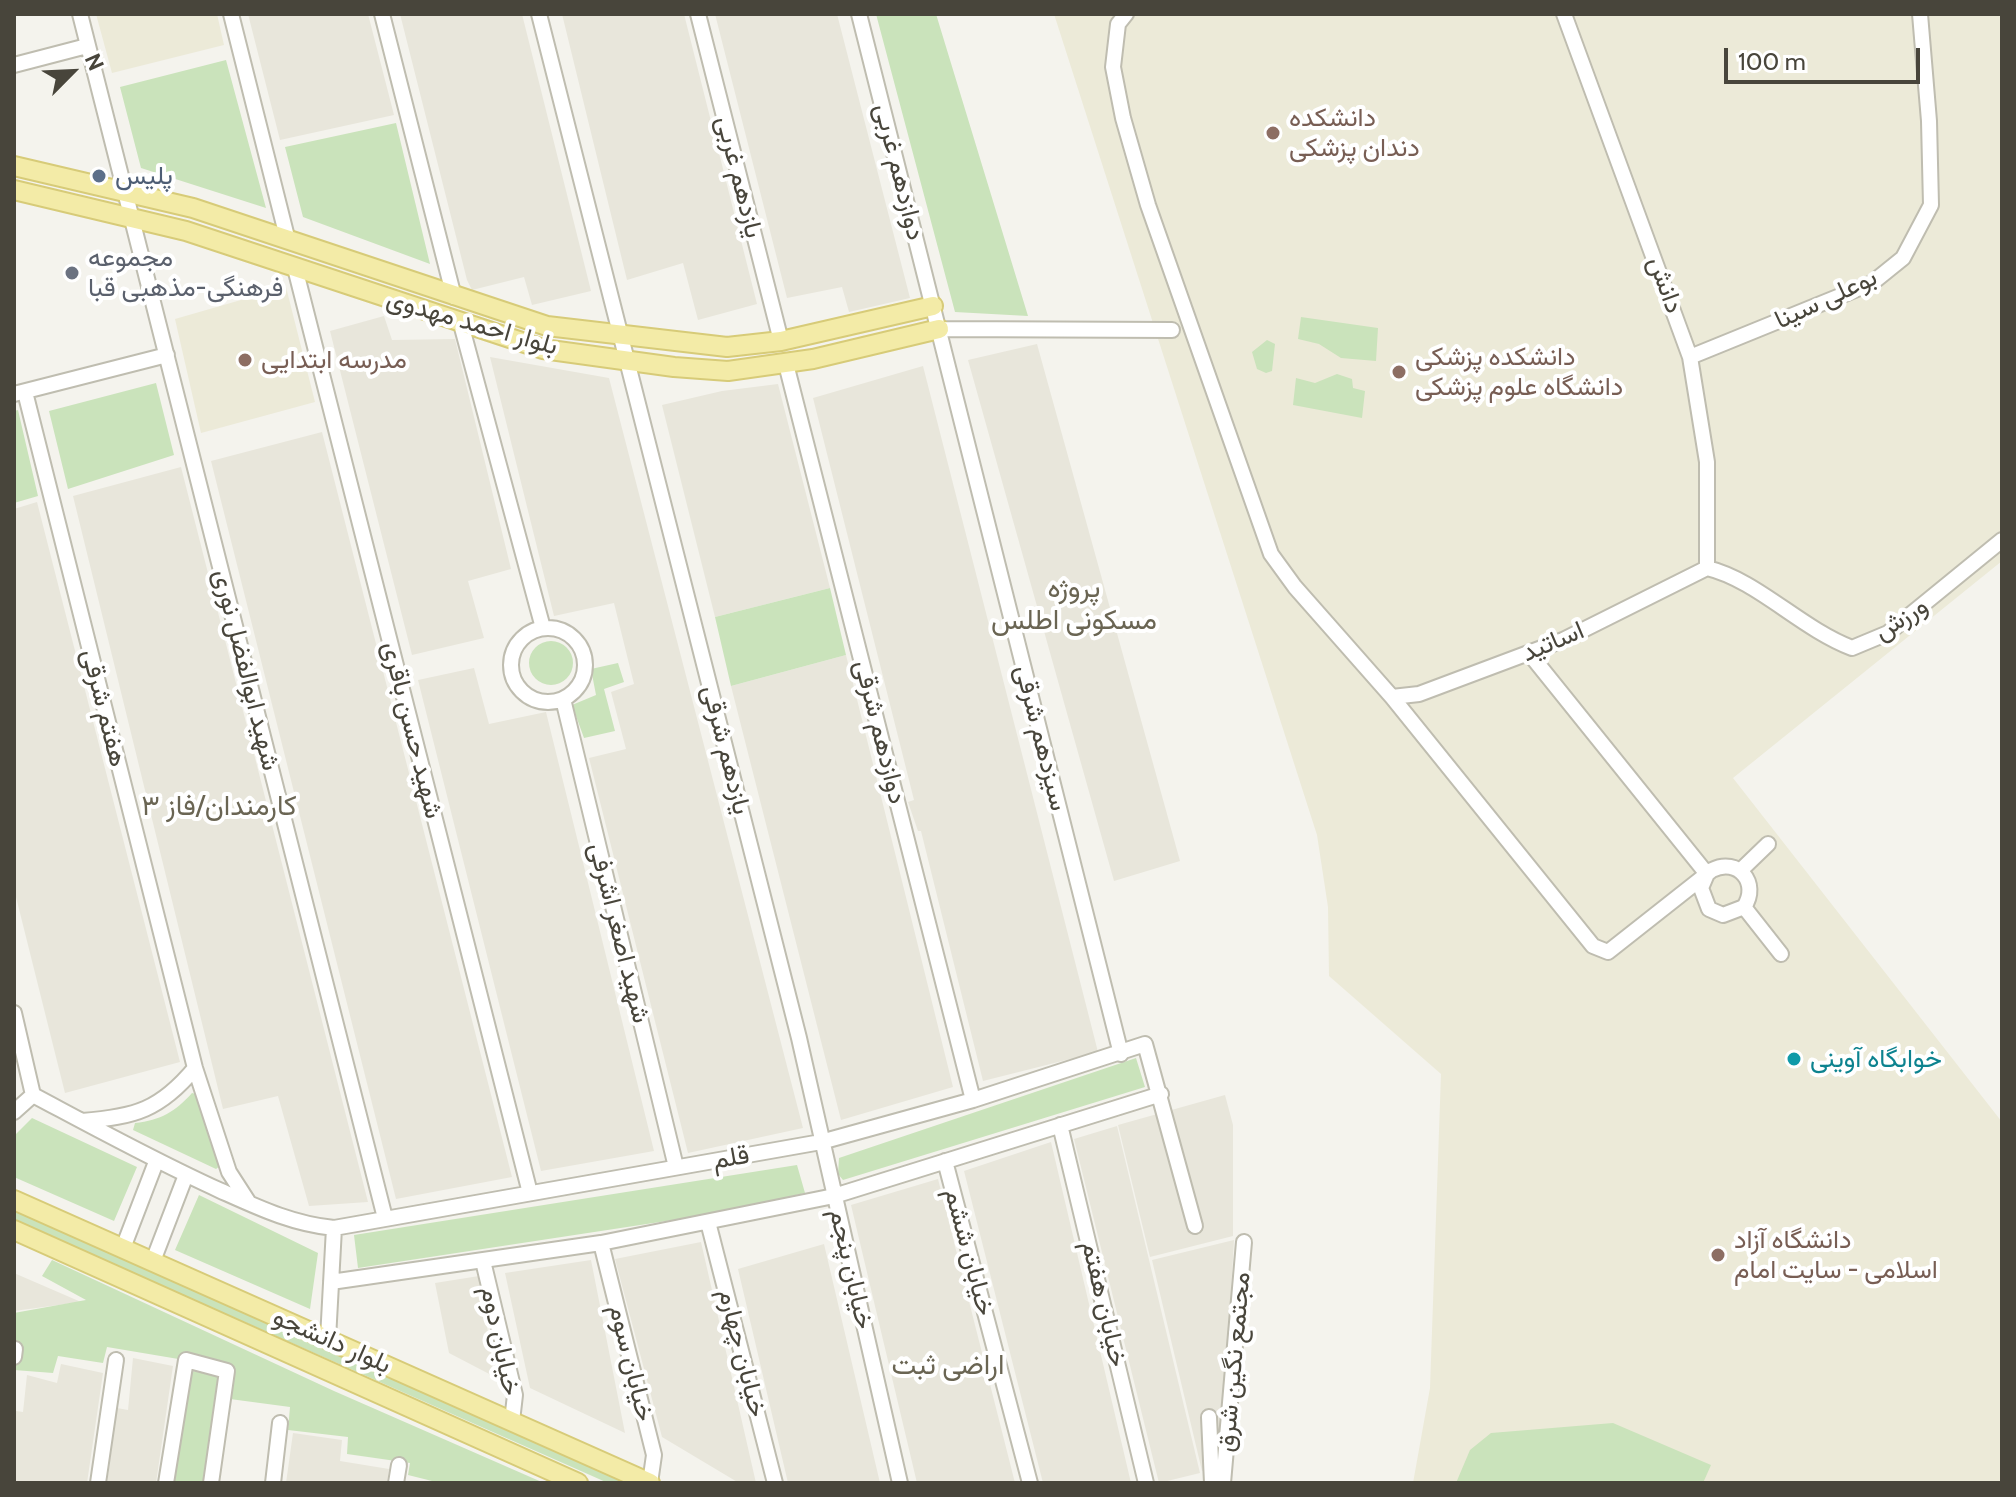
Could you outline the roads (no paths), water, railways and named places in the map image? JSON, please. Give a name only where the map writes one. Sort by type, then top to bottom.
[{"type":"main road","name":"بلوار احمد مهدوی","points":[[14,166],[193,208],[547,326],[727,347],[781,341],[933,306]]},
{"type":"main road","name":"بلوار احمد مهدوی","points":[[14,190],[130,215],[543,349],[674,367],[728,371],[786,364],[939,329]]},
{"type":"main road","name":"بلوار دانشجو","points":[[14,1200],[650,1483]]},
{"type":"main road","name":"بلوار دانشجو","points":[[14,1230],[578,1483]]},
{"type":"street","name":"شهید ابوالفضل نوری","points":[[80,14],[385,1218]]},
{"type":"street","points":[[231,14],[288,241]]},
{"type":"street","points":[[382,14],[454,297]]},
{"type":"street","name":"یازدهم شرقی","points":[[539,14],[795,1023],[834,1196]]},
{"type":"street","name":"یازدهم غربی","points":[[698,14],[781,341]]},
{"type":"street","name":"دوازدهم غربی","points":[[859,14],[939,329]]},
{"type":"street","points":[[1126,14],[1118,24],[1113,67],[1123,118],[1148,205],[1271,554],[1295,587],[1392,697],[1593,946],[1608,952],[1707,874],[1723,866],[1740,871],[1750,888],[1744,907],[1731,915],[1709,909],[1701,888],[1707,874]]},
{"type":"street","name":"دانش","points":[[1564,14],[1690,357],[1707,462],[1707,568]]},
{"type":"street","name":"بوعلی سینا","points":[[1690,357],[1872,283],[1903,258],[1931,205],[1929,121],[1920,14]]},
{"type":"street","points":[[14,65],[87,46]]},
{"type":"street","name":"شهید حسن باقری","points":[[295,268],[530,1193]]},
{"type":"street","points":[[461,324],[543,628]]},
{"type":"street","points":[[939,329],[1172,330]]},
{"type":"street","name":"سیزدهم شرقی","points":[[939,329],[1121,1054]]},
{"type":"street","points":[[19,393],[167,355]]},
{"type":"street","name":"دوازدهم شرقی","points":[[786,364],[973,1100]]},
{"type":"street","name":"هفتم شرقی","points":[[19,393],[195,1068],[229,1172],[249,1203]]},
{"type":"street","name":"ورزش","points":[[1707,568],[1729,573],[1820,635],[1852,648],[1888,633],[2002,540]]},
{"type":"street","name":"اساتید","points":[[1392,697],[1419,694],[1529,653],[1707,568]]},
{"type":"street","points":[[543,628],[563,630],[583,650],[583,679],[563,699],[544,702],[526,694],[511,670],[519,642],[543,628]]},
{"type":"street","points":[[1529,653],[1707,874]]},
{"type":"street","name":"شهید اصغر اشرفی","points":[[563,699],[676,1167]]},
{"type":"street","points":[[1740,871],[1768,844]]},
{"type":"street","points":[[1744,907],[1781,954]]},
{"type":"street","points":[[14,1013],[33,1095],[14,1112]]},
{"type":"street","points":[[1121,1054],[1145,1044],[1195,1226]]},
{"type":"street","name":"قلم","points":[[33,1095],[156,1162],[301,1225],[334,1228],[821,1142],[973,1100],[1121,1054]]},
{"type":"street","points":[[82,1121],[124,1118],[155,1106],[175,1092],[195,1068]]},
{"type":"street","points":[[331,1282],[601,1243],[834,1196],[1161,1094]]},
{"type":"street","name":"خیابان هفتم","points":[[1060,1125],[1146,1483]]},
{"type":"street","name":"خیابان ششم","points":[[945,1161],[1030,1483]]},
{"type":"street","points":[[123,1248],[156,1162]]},
{"type":"street","points":[[153,1261],[186,1175]]},
{"type":"street","name":"خیابان پنجم","points":[[834,1196],[900,1483]]},
{"type":"street","name":"خیابان چهارم","points":[[708,1222],[775,1483]]},
{"type":"street","points":[[328,1339],[334,1228]]},
{"type":"street","name":"مجتمع نگین شرق","points":[[1223,1483],[1244,1242]]},
{"type":"street","name":"خیابان سوم","points":[[601,1243],[654,1455],[650,1483]]},
{"type":"street","name":"خیابان دوم","points":[[483,1261],[515,1395],[512,1421]]},
{"type":"street","points":[[14,1357],[15,1349]]},
{"type":"street","points":[[98,1483],[116,1360]]},
{"type":"street","points":[[166,1483],[186,1360],[227,1371],[211,1483]]},
{"type":"street","points":[[1209,1417],[1212,1483]]},
{"type":"street","points":[[273,1483],[280,1423]]},
{"type":"street","points":[[396,1483],[399,1465]]},
{"type":"place","name":"دانشکده دندان پزشکی","points":[[1273,133]]},
{"type":"place","name":"پلیس","points":[[99,176]]},
{"type":"place","name":"مجموعه فرهنگی-مذهبی قبا","points":[[72,273]]},
{"type":"place","name":"مدرسه ابتدایی","points":[[245,360]]},
{"type":"place","name":"دانشکده پزشکی دانشگاه علوم پزشکی","points":[[1399,372]]},
{"type":"place","name":"خوابگاه آوینی","points":[[1794,1059]]},
{"type":"place","name":"دانشگاه آزاد اسلامی - سایت امام","points":[[1718,1255]]},
{"type":"district","name":"پروژه مسکونی اطلس","points":[[1074,605]]},
{"type":"district","name":"کارمندان/فاز ۳","points":[[219,807]]},
{"type":"district","name":"اراضی ثبت","points":[[948,1366]]}]
